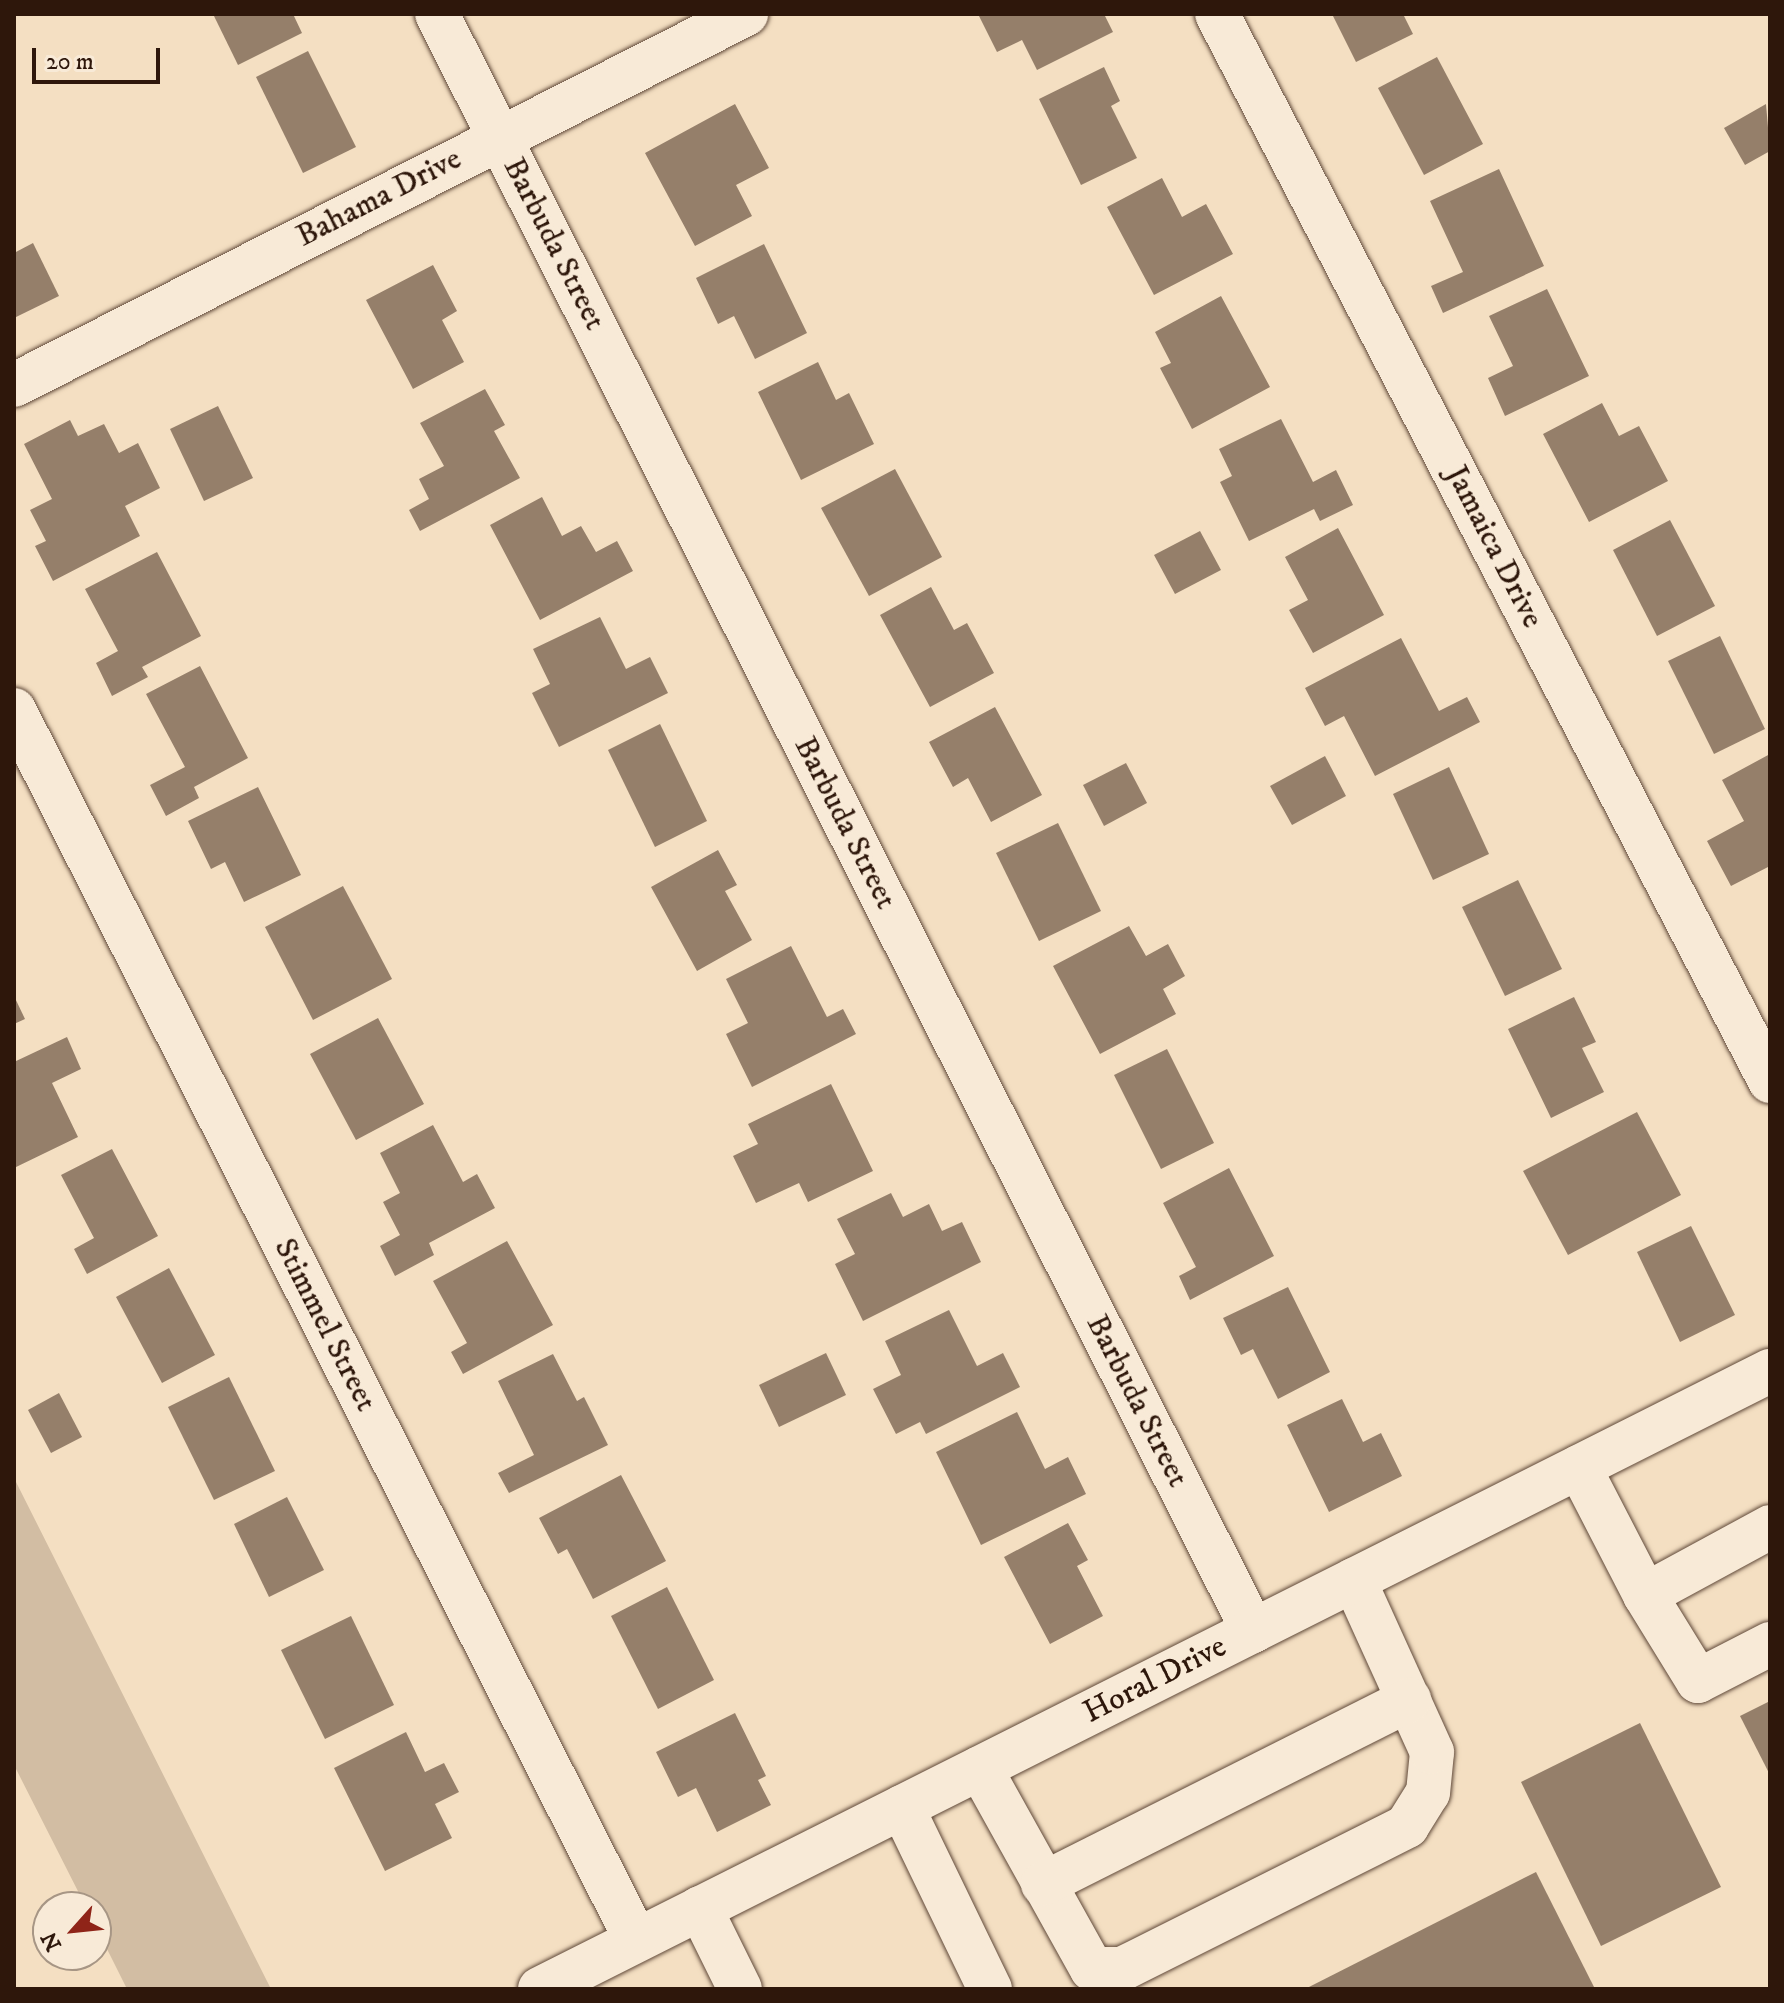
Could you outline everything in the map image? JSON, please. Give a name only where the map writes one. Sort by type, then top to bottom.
[{"type":"street","name":"Barbuda Street","points":[[437,14],[1253,1631]]},
{"type":"street","name":"Bahama Drive","points":[[14,385],[499,136],[746,14]]},
{"type":"street","name":"Jamaica Drive","points":[[1217,14],[1770,1081]]},
{"type":"street","name":"Stimmel Street","points":[[14,710],[636,1940]]},
{"type":"street","name":"Horal Drive","points":[[540,1989],[1770,1371]]},
{"type":"street","points":[[1579,1467],[1645,1595],[1698,1681],[1770,1644]]},
{"type":"street","points":[[1645,1595],[1770,1527]]},
{"type":"street","points":[[980,1768],[1092,1969],[1122,1969],[1407,1826],[1428,1793],[1432,1752],[1354,1580]]},
{"type":"street","points":[[1043,1884],[1409,1700]]},
{"type":"street","points":[[902,1807],[990,1989]]},
{"type":"street","points":[[700,1908],[740,1989]]},
{"type":"shaded area","points":[[14,1478],[271,1989],[127,1989],[112,1959],[112,1891],[78,1891],[14,1765]]},
{"type":"building","points":[[213,14],[293,14],[302,33],[238,65]]},
{"type":"building","points":[[978,14],[1104,14],[1113,32],[1037,70],[1022,40],[997,52]]},
{"type":"building","points":[[1332,14],[1403,14],[1413,34],[1356,62]]},
{"type":"building","points":[[308,51],[356,147],[303,173],[256,77]]},
{"type":"building","points":[[1437,57],[1483,144],[1424,175],[1378,88]]},
{"type":"building","points":[[1104,67],[1120,101],[1111,106],[1137,158],[1081,185],[1039,99]]},
{"type":"building","points":[[735,104],[769,168],[736,185],[752,216],[695,246],[645,153]]},
{"type":"building","points":[[1766,104],[1770,151],[1745,165],[1724,128]]},
{"type":"building","points":[[1499,169],[1544,266],[1443,313],[1431,286],[1463,272],[1430,201]]},
{"type":"building","points":[[1162,178],[1182,217],[1206,204],[1233,254],[1154,295],[1107,207]]},
{"type":"building","points":[[33,243],[59,296],[14,318],[14,253]]},
{"type":"building","points":[[764,244],[807,333],[755,359],[734,316],[718,324],[696,278]]},
{"type":"building","points":[[433,265],[457,311],[442,320],[464,362],[413,389],[366,300]]},
{"type":"building","points":[[1547,289],[1589,376],[1505,416],[1488,378],[1513,366],[1489,316]]},
{"type":"building","points":[[1221,296],[1270,387],[1192,429],[1160,368],[1171,363],[1155,332]]},
{"type":"building","points":[[818,362],[836,400],[849,393],[874,444],[801,480],[758,392]]},
{"type":"building","points":[[485,389],[505,425],[494,431],[520,478],[420,531],[409,510],[429,499],[419,479],[444,466],[420,423]]},
{"type":"building","points":[[1602,403],[1619,436],[1639,426],[1668,481],[1589,522],[1543,434]]},
{"type":"building","points":[[218,406],[253,478],[204,501],[170,429]]},
{"type":"building","points":[[1281,419],[1313,482],[1336,470],[1353,505],[1320,521],[1314,509],[1249,541],[1220,482],[1232,476],[1219,449]]},
{"type":"building","points":[[70,420],[78,436],[104,424],[119,453],[138,443],[160,488],[125,506],[140,536],[53,581],[35,546],[46,541],[30,510],[52,499],[24,444]]},
{"type":"building","points":[[895,469],[942,557],[869,596],[821,508]]},
{"type":"building","points":[[542,497],[562,536],[581,526],[596,552],[617,541],[633,571],[540,620],[490,525]]},
{"type":"building","points":[[1670,520],[1715,606],[1657,636],[1613,550]]},
{"type":"building","points":[[1338,528],[1384,615],[1313,653],[1289,610],[1308,600],[1285,557]]},
{"type":"building","points":[[1200,531],[1221,570],[1175,594],[1154,555]]},
{"type":"building","points":[[157,552],[201,636],[142,667],[148,677],[112,696],[96,663],[118,651],[85,589]]},
{"type":"building","points":[[931,587],[954,630],[967,623],[994,673],[930,707],[880,615]]},
{"type":"building","points":[[600,617],[626,669],[650,657],[668,693],[559,747],[532,693],[550,684],[533,649]]},
{"type":"building","points":[[1720,636],[1765,729],[1714,754],[1668,661]]},
{"type":"building","points":[[1401,638],[1439,711],[1467,697],[1480,722],[1375,776],[1344,716],[1325,726],[1305,688]]},
{"type":"building","points":[[200,666],[248,758],[194,787],[199,798],[166,816],[150,785],[185,767],[146,694]]},
{"type":"building","points":[[995,707],[1042,795],[991,822],[968,778],[953,787],[929,742]]},
{"type":"building","points":[[660,724],[707,821],[655,847],[608,750]]},
{"type":"building","points":[[1770,754],[1770,866],[1731,886],[1707,841],[1744,821],[1722,780]]},
{"type":"building","points":[[1325,756],[1346,796],[1292,825],[1270,786]]},
{"type":"building","points":[[1126,763],[1147,803],[1104,826],[1083,785]]},
{"type":"building","points":[[1449,767],[1489,854],[1433,880],[1393,794]]},
{"type":"building","points":[[258,787],[301,875],[244,902],[225,862],[211,869],[188,821]]},
{"type":"building","points":[[1058,823],[1101,911],[1039,941],[996,853]]},
{"type":"building","points":[[718,850],[737,885],[725,891],[752,940],[697,971],[651,887]]},
{"type":"building","points":[[1518,880],[1562,969],[1505,996],[1462,907]]},
{"type":"building","points":[[343,886],[392,979],[313,1020],[265,927]]},
{"type":"building","points":[[1129,926],[1146,956],[1168,944],[1185,976],[1163,989],[1176,1014],[1100,1054],[1053,966]]},
{"type":"building","points":[[791,946],[827,1017],[843,1009],[856,1034],[752,1087],[726,1034],[748,1023],[726,979]]},
{"type":"building","points":[[14,996],[25,1019],[14,1024]]},
{"type":"building","points":[[1574,997],[1596,1042],[1582,1048],[1604,1092],[1551,1118],[1508,1029]]},
{"type":"building","points":[[378,1018],[424,1104],[356,1140],[310,1054]]},
{"type":"building","points":[[67,1037],[81,1069],[52,1083],[78,1137],[14,1168],[14,1062]]},
{"type":"building","points":[[1167,1049],[1214,1143],[1161,1169],[1114,1075]]},
{"type":"building","points":[[831,1084],[873,1171],[808,1202],[799,1183],[756,1203],[733,1156],[758,1144],[748,1124]]},
{"type":"building","points":[[1637,1112],[1681,1195],[1568,1255],[1523,1171]]},
{"type":"building","points":[[433,1125],[463,1182],[477,1174],[495,1208],[429,1243],[434,1255],[395,1276],[380,1246],[400,1235],[383,1202],[400,1193],[380,1153]]},
{"type":"building","points":[[112,1149],[158,1236],[87,1274],[74,1249],[94,1238],[61,1175]]},
{"type":"building","points":[[1229,1168],[1274,1256],[1190,1300],[1179,1276],[1196,1267],[1163,1203]]},
{"type":"building","points":[[891,1193],[903,1217],[929,1204],[942,1231],[962,1222],[981,1262],[863,1321],[835,1264],[855,1254],[837,1219]]},
{"type":"building","points":[[1691,1226],[1735,1315],[1680,1342],[1637,1252]]},
{"type":"building","points":[[507,1241],[553,1325],[463,1374],[451,1352],[467,1343],[433,1281]]},
{"type":"building","points":[[169,1268],[215,1355],[162,1383],[116,1297]]},
{"type":"building","points":[[1288,1287],[1330,1372],[1278,1399],[1253,1349],[1241,1355],[1223,1318]]},
{"type":"building","points":[[949,1310],[977,1366],[1003,1353],[1020,1387],[926,1434],[920,1422],[896,1434],[873,1389],[901,1375],[885,1341]]},
{"type":"building","points":[[826,1353],[846,1395],[779,1427],[759,1385]]},
{"type":"building","points":[[553,1354],[577,1401],[584,1397],[608,1445],[509,1493],[498,1473],[534,1455],[498,1381]]},
{"type":"building","points":[[229,1377],[275,1471],[214,1500],[168,1407]]},
{"type":"building","points":[[59,1393],[82,1437],[51,1453],[28,1410]]},
{"type":"building","points":[[1342,1399],[1363,1442],[1381,1433],[1402,1476],[1329,1512],[1287,1425]]},
{"type":"building","points":[[1017,1412],[1045,1469],[1068,1457],[1086,1494],[981,1545],[936,1452]]},
{"type":"building","points":[[621,1475],[666,1561],[593,1599],[567,1549],[558,1554],[539,1518]]},
{"type":"building","points":[[287,1497],[324,1570],[269,1597],[234,1524]]},
{"type":"building","points":[[1068,1523],[1088,1560],[1077,1566],[1103,1616],[1050,1644],[1004,1557]]},
{"type":"building","points":[[667,1587],[714,1680],[658,1709],[611,1616]]},
{"type":"building","points":[[351,1616],[394,1705],[325,1739],[281,1650]]},
{"type":"building","points":[[1770,1701],[1770,1775],[1740,1716]]},
{"type":"building","points":[[735,1713],[766,1776],[758,1780],[771,1805],[717,1832],[696,1788],[678,1797],[656,1752]]},
{"type":"building","points":[[1640,1723],[1721,1887],[1601,1946],[1521,1782]]},
{"type":"building","points":[[406,1732],[425,1772],[444,1763],[459,1792],[435,1804],[452,1838],[385,1871],[334,1768]]},
{"type":"building","points":[[1536,1872],[1595,1989],[1305,1989]]}]
